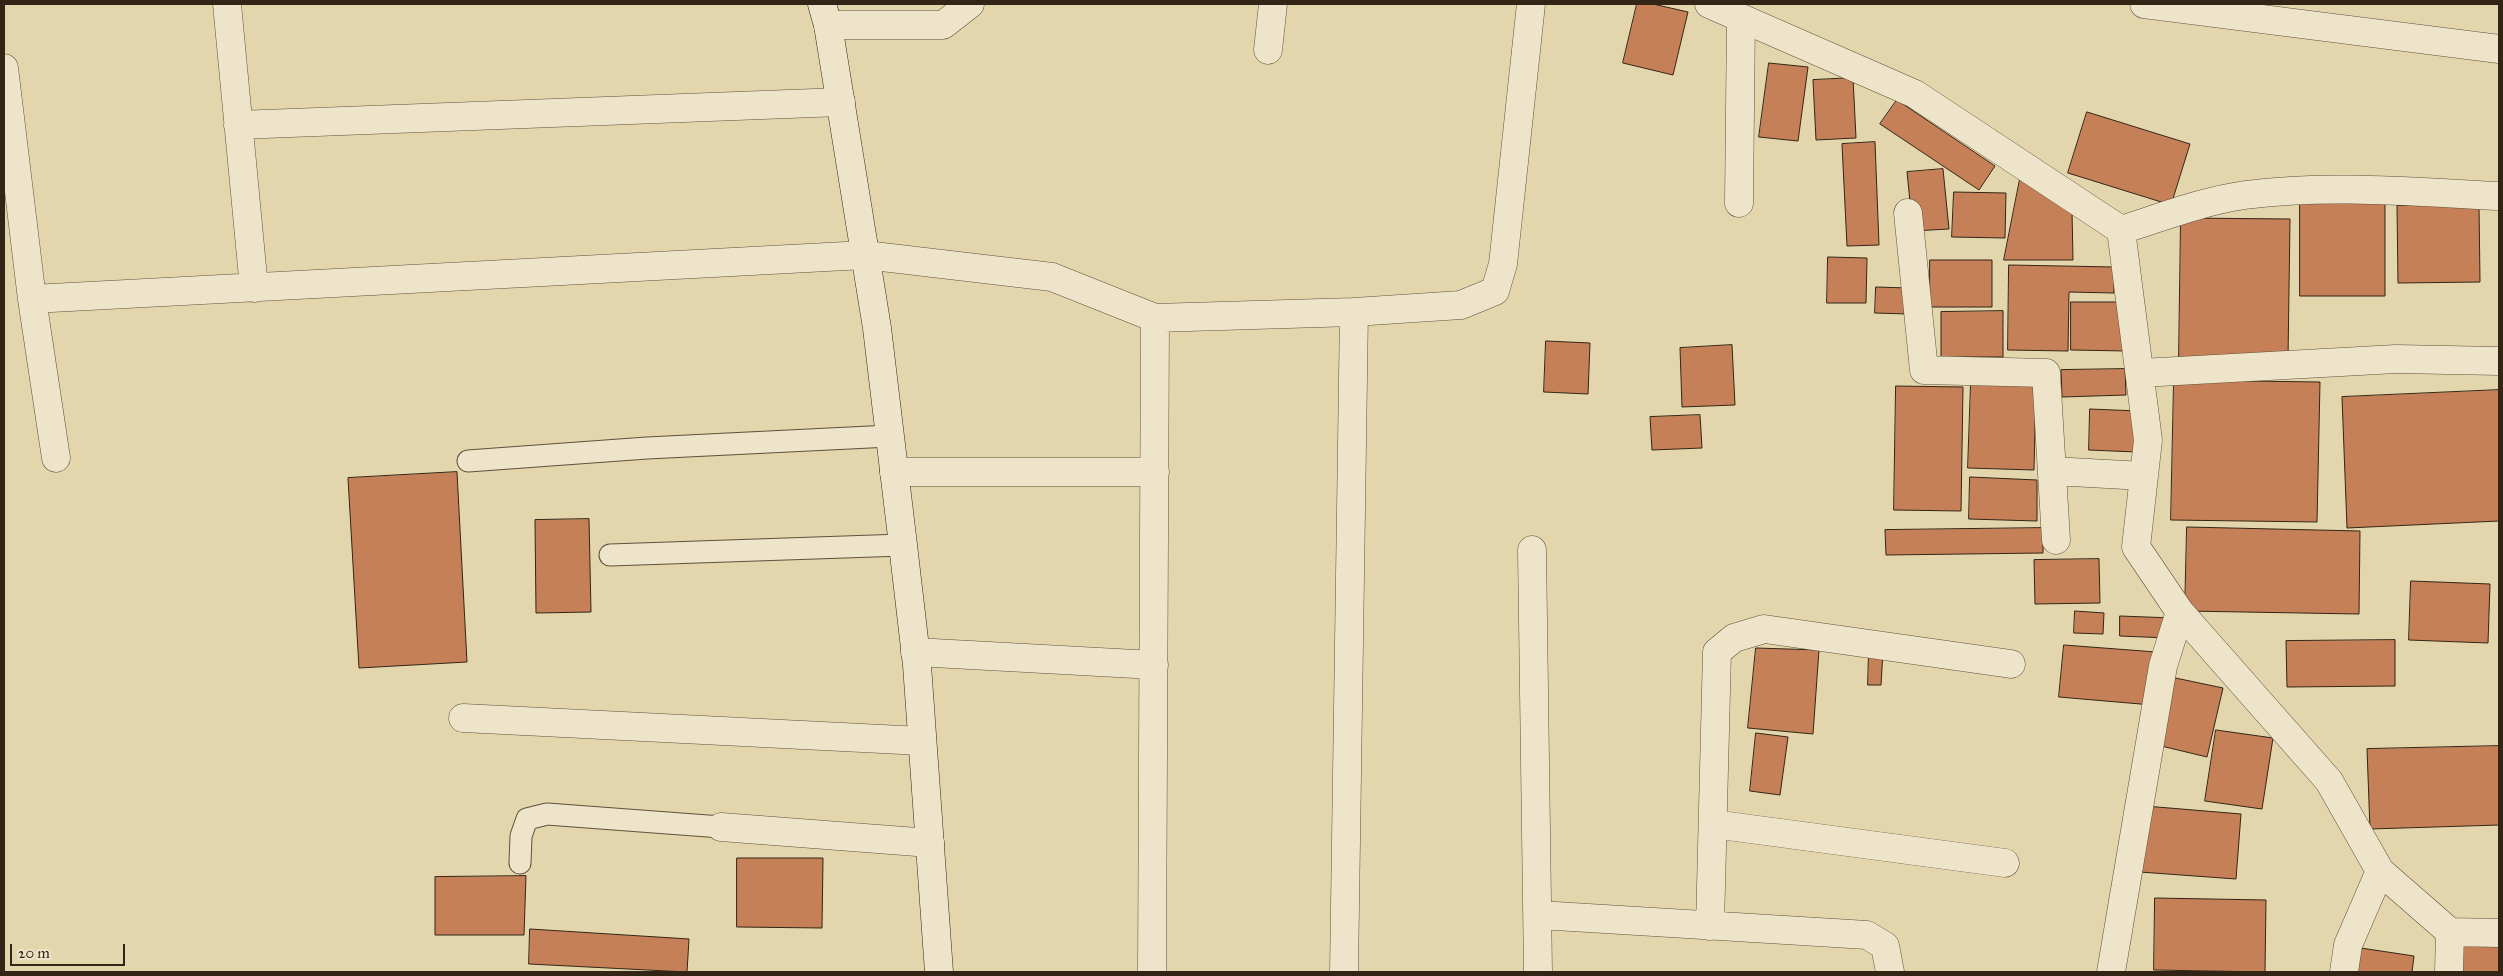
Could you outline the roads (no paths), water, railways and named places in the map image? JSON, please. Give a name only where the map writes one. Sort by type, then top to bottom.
[{"type":"street","points":[[227,4],[254,288]]},
{"type":"street","points":[[940,972],[915,652],[890,436],[877,328],[825,14],[943,24],[970,4]]},
{"type":"street","points":[[1268,50],[1273,4]]},
{"type":"street","points":[[32,299],[865,254],[1052,278],[1155,318],[1354,312],[1460,306],[1495,292],[1503,264],[1531,4]]},
{"type":"street","points":[[1709,4],[1915,94],[2122,230],[2148,440],[2136,547],[2180,612],[2329,781],[2380,871],[2450,932],[2499,933]]},
{"type":"street","points":[[2144,4],[2499,49]]},
{"type":"street","points":[[1739,203],[1741,18]]},
{"type":"street","points":[[4,68],[32,299],[56,458]]},
{"type":"street","points":[[238,125],[840,102]]},
{"type":"street","points":[[2122,230],[2194,206],[2253,194],[2318,189],[2499,196]]},
{"type":"street","points":[[1908,213],[1924,370],[2046,373],[2056,540]]},
{"type":"street","points":[[1344,972],[1354,312]]},
{"type":"street","points":[[1152,972],[1155,318]]},
{"type":"street","points":[[2141,373],[2396,359],[2499,361]]},
{"type":"street","points":[[2052,471],[2144,476]]},
{"type":"street","points":[[894,472],[1155,472]]},
{"type":"street","points":[[1532,550],[1539,915],[1538,972]]},
{"type":"street","points":[[2110,972],[2163,666],[2180,612]]},
{"type":"street","points":[[1710,926],[1717,652],[1734,638],[1764,629],[2011,664]]},
{"type":"street","points":[[915,652],[1154,665]]},
{"type":"street","points":[[463,718],[922,741]]},
{"type":"street","points":[[1713,824],[2005,863]]},
{"type":"street","points":[[721,827],[930,843]]},
{"type":"street","points":[[2344,972],[2348,945],[2380,871]]},
{"type":"street","points":[[1539,915],[1867,935],[1885,946],[1890,972]]},
{"type":"street","points":[[2449,972],[2450,932]]},
{"type":"lane","points":[[468,461],[647,448],[890,436]]},
{"type":"lane","points":[[610,555],[903,545]]},
{"type":"lane","points":[[520,863],[521,836],[527,819],[547,814],[721,827]]}]
